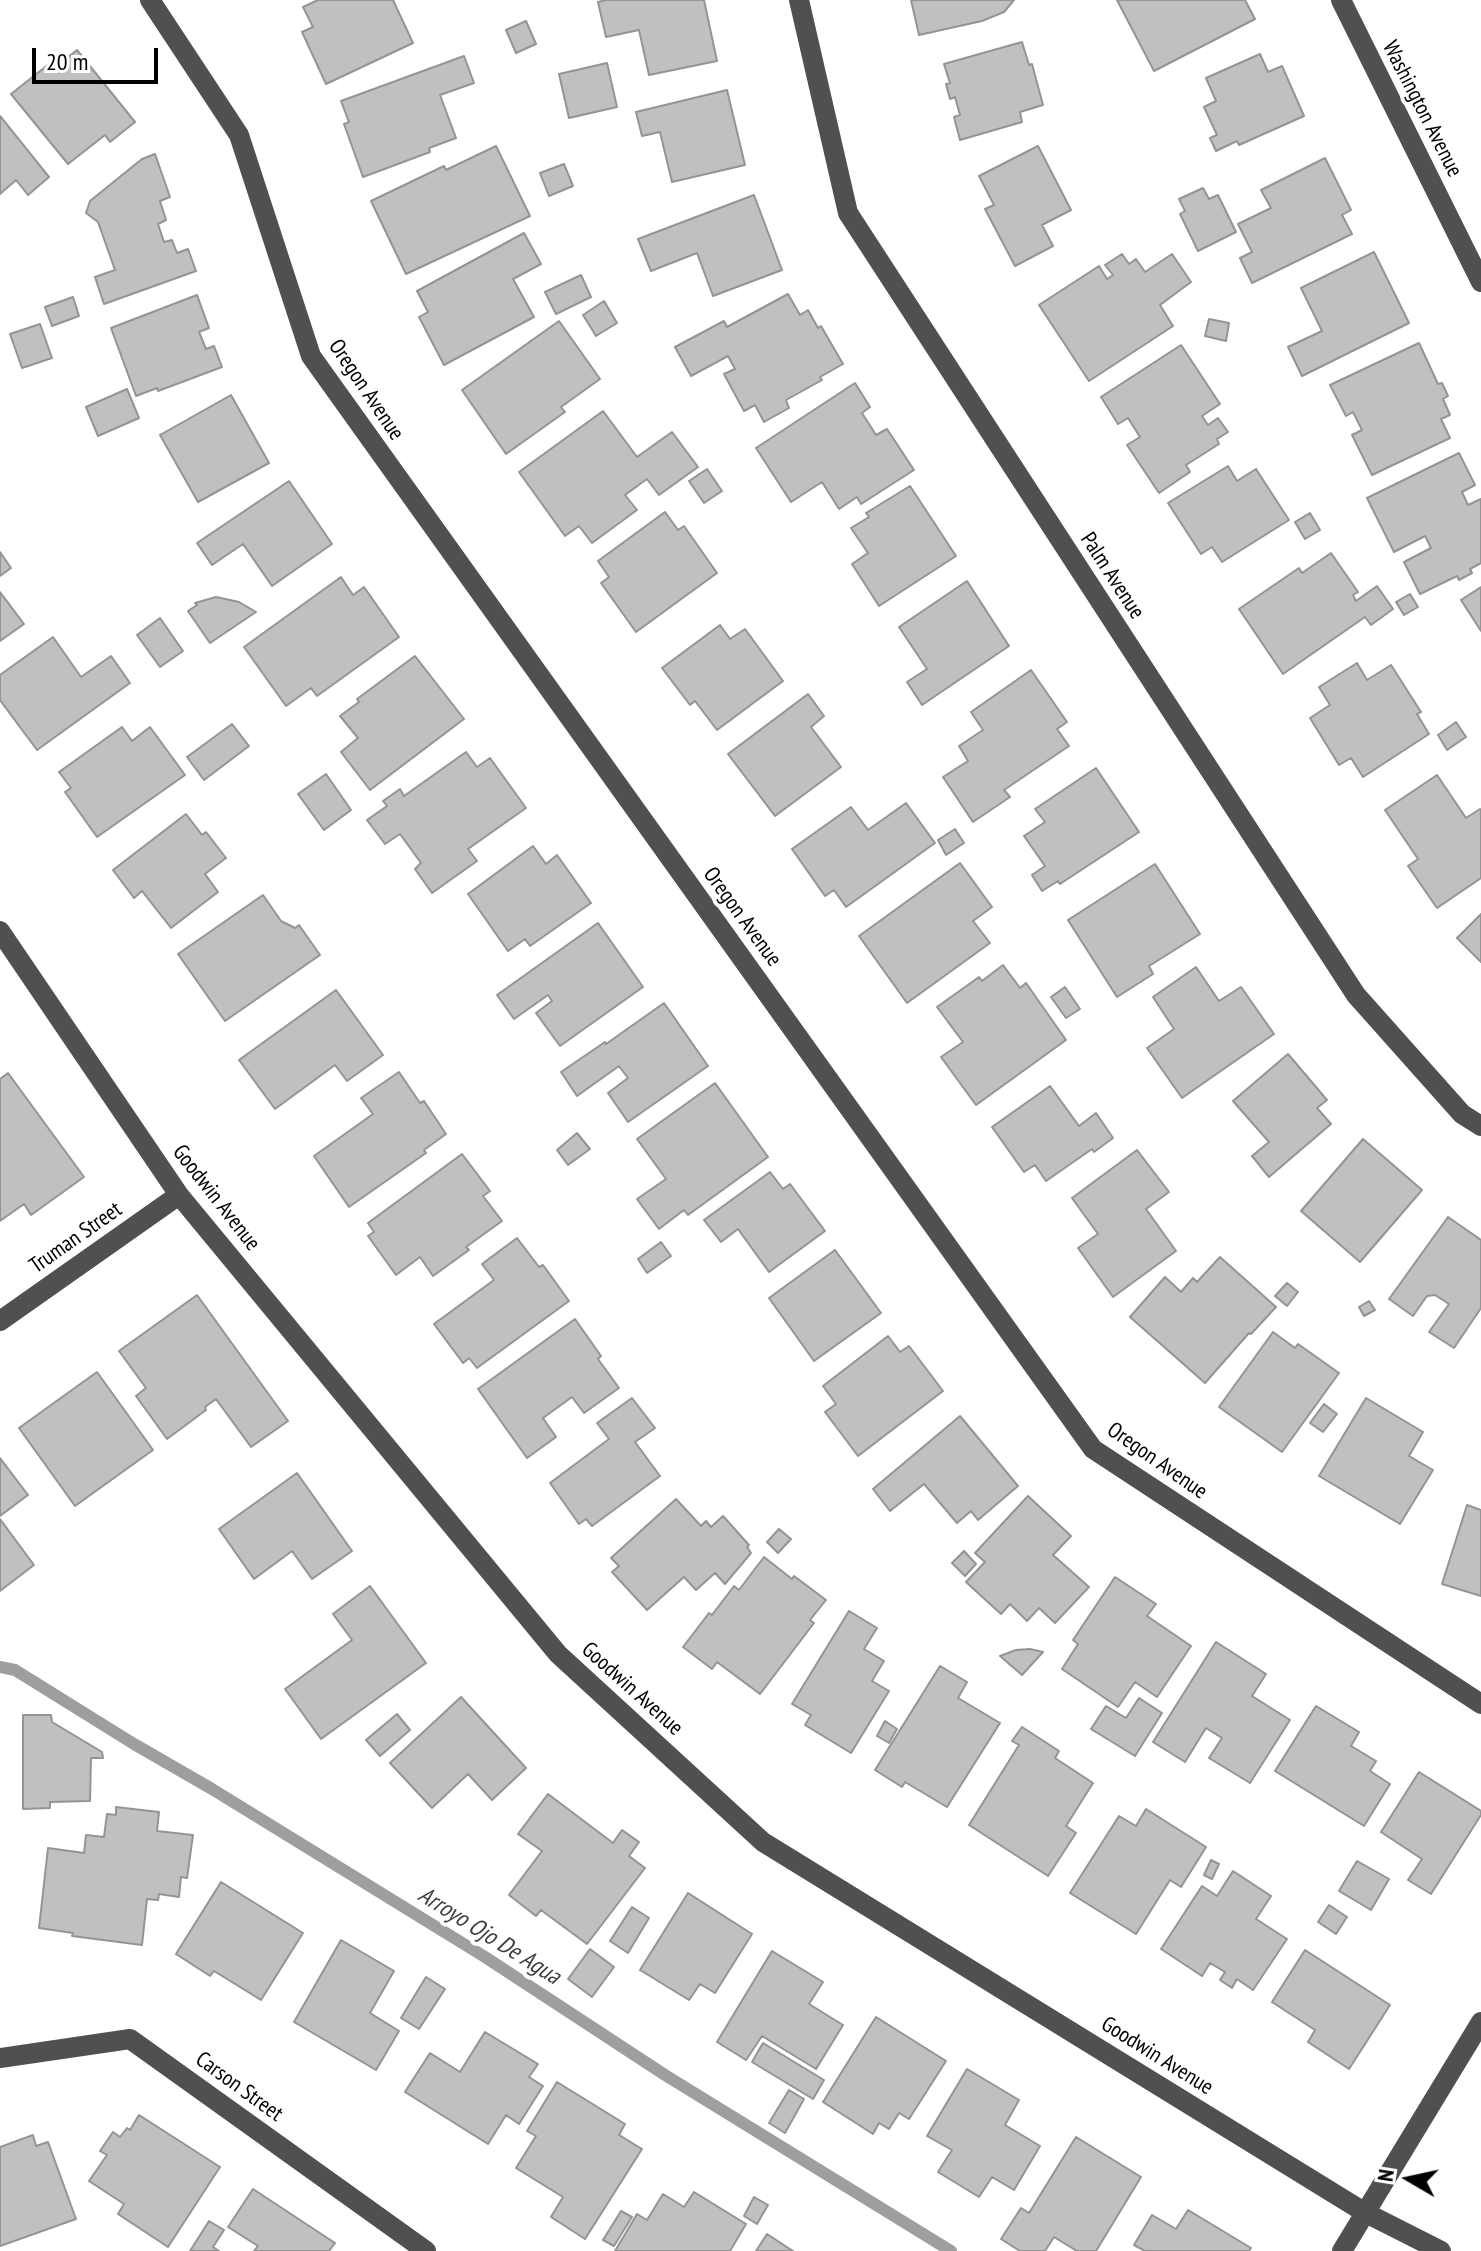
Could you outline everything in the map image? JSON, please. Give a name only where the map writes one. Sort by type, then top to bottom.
[{"type":"street","name":"Oregon Avenue","points":[[150,0],[239,135],[311,356],[1093,1449],[1481,1704]]},
{"type":"street","name":"Palm Avenue","points":[[799,0],[848,213],[1356,995],[1462,1114],[1481,1126]]},
{"type":"street","name":"Washington Avenue","points":[[1341,0],[1481,282]]},
{"type":"street","name":"Goodwin Avenue","points":[[0,931],[179,1195],[558,1654],[763,1842],[1364,2212],[1441,2251]]},
{"type":"street","name":"Truman Street","points":[[0,1321],[179,1195]]},
{"type":"street","points":[[1342,2251],[1481,2022]]},
{"type":"street","name":"Carson Street","points":[[0,2058],[130,2039],[426,2251]]},
{"type":"building","points":[[318,0],[393,0],[413,43],[326,84],[302,32],[313,27],[303,7]]},
{"type":"building","points":[[704,0],[717,61],[649,75],[639,30],[606,37],[598,2]]},
{"type":"building","points":[[911,0],[1014,0],[1004,12],[982,21],[919,35]]},
{"type":"building","points":[[1117,0],[1245,0],[1255,19],[1154,71]]},
{"type":"building","points":[[526,21],[536,44],[516,53],[506,30]]},
{"type":"building","points":[[1022,42],[1029,65],[1032,64],[1043,105],[1020,112],[1022,122],[960,140],[954,117],[960,115],[955,97],[950,99],[946,84],[950,83],[944,64]]},
{"type":"building","points":[[77,50],[135,122],[110,142],[105,135],[68,164],[11,94],[54,60],[58,65]]},
{"type":"building","points":[[1260,54],[1268,72],[1282,66],[1304,116],[1239,145],[1237,141],[1216,151],[1210,138],[1217,135],[1204,107],[1216,101],[1206,78]]},
{"type":"building","points":[[464,56],[474,83],[440,95],[456,138],[429,148],[430,152],[363,177],[344,124],[349,122],[341,101]]},
{"type":"building","points":[[607,63],[617,107],[569,118],[559,74]]},
{"type":"building","points":[[727,90],[745,165],[672,182],[660,132],[642,136],[636,112]]},
{"type":"building","points":[[0,116],[49,177],[28,195],[16,180],[0,194]]},
{"type":"building","points":[[496,146],[530,216],[406,274],[371,201],[444,166],[446,170]]},
{"type":"building","points":[[1038,146],[1071,210],[1042,225],[1053,246],[1015,266],[985,209],[994,205],[979,176]]},
{"type":"building","points":[[155,154],[170,197],[160,201],[166,220],[158,224],[164,242],[172,240],[177,253],[188,249],[196,271],[104,304],[95,277],[115,270],[98,222],[86,213],[90,201],[142,159]]},
{"type":"building","points":[[1325,158],[1351,210],[1342,215],[1352,234],[1252,283],[1240,258],[1252,252],[1238,224],[1271,208],[1261,190]]},
{"type":"building","points":[[564,164],[573,186],[549,196],[540,173]]},
{"type":"building","points":[[1203,188],[1209,199],[1218,195],[1236,232],[1198,251],[1180,214],[1185,211],[1179,199]]},
{"type":"building","points":[[754,195],[782,270],[713,296],[697,253],[651,271],[638,239]]},
{"type":"building","points":[[524,233],[541,264],[513,279],[534,317],[444,365],[419,317],[428,312],[417,291]]},
{"type":"building","points":[[1374,252],[1409,323],[1302,376],[1288,347],[1322,331],[1301,288]]},
{"type":"building","points":[[1122,254],[1129,264],[1136,259],[1145,272],[1172,254],[1191,282],[1160,305],[1173,326],[1089,381],[1039,305],[1099,266],[1107,279],[1113,275],[1105,265]]},
{"type":"building","points":[[581,275],[591,297],[556,314],[545,292]]},
{"type":"building","points":[[788,294],[800,315],[808,310],[818,328],[821,326],[843,364],[786,400],[789,408],[764,422],[755,405],[744,411],[724,374],[735,369],[728,356],[691,376],[675,347],[724,321],[727,327]]},
{"type":"building","points":[[197,295],[209,328],[199,332],[206,349],[214,346],[222,367],[136,396],[111,328]]},
{"type":"building","points":[[73,297],[79,316],[52,326],[45,307]]},
{"type":"building","points":[[604,301],[617,323],[596,336],[583,315]]},
{"type":"building","points":[[1209,319],[1229,323],[1226,341],[1205,336]]},
{"type":"building","points":[[559,321],[600,379],[561,407],[565,412],[506,454],[462,390]]},
{"type":"building","points":[[40,324],[52,358],[22,368],[10,334]]},
{"type":"building","points":[[1419,343],[1438,384],[1442,383],[1448,396],[1443,399],[1450,415],[1441,419],[1450,438],[1372,475],[1352,435],[1362,430],[1353,412],[1346,416],[1330,385]]},
{"type":"building","points":[[1181,345],[1220,404],[1202,416],[1208,425],[1218,418],[1228,432],[1217,439],[1219,444],[1186,465],[1190,472],[1159,493],[1127,445],[1140,437],[1128,418],[1118,424],[1101,397]]},
{"type":"building","points":[[855,383],[870,407],[862,413],[876,435],[887,429],[914,470],[861,504],[857,497],[839,509],[822,482],[791,502],[756,448]]},
{"type":"building","points":[[127,389],[139,418],[98,436],[86,407]]},
{"type":"building","points":[[231,395],[269,463],[198,502],[160,435]]},
{"type":"building","points":[[603,411],[637,457],[672,432],[698,467],[659,495],[647,479],[625,495],[637,510],[592,543],[579,526],[565,536],[519,472]]},
{"type":"building","points":[[1459,453],[1475,485],[1462,492],[1468,505],[1481,499],[1481,563],[1470,569],[1472,573],[1459,580],[1457,576],[1420,594],[1404,562],[1431,548],[1425,536],[1394,552],[1367,498]]},
{"type":"building","points":[[1228,466],[1237,481],[1256,469],[1289,520],[1222,562],[1212,547],[1201,554],[1168,503]]},
{"type":"building","points":[[707,469],[722,491],[704,503],[689,481]]},
{"type":"building","points":[[289,481],[332,544],[272,586],[243,544],[212,565],[197,543]]},
{"type":"building","points":[[910,486],[956,556],[879,606],[852,564],[868,553],[851,528],[869,517],[866,513]]},
{"type":"building","points":[[665,512],[678,530],[684,526],[717,573],[636,632],[601,583],[609,577],[598,561]]},
{"type":"building","points":[[1310,513],[1320,530],[1305,539],[1295,522]]},
{"type":"building","points":[[0,552],[11,568],[0,576]]},
{"type":"building","points":[[1331,553],[1358,592],[1353,595],[1356,601],[1377,586],[1393,609],[1371,625],[1365,617],[1283,674],[1239,609],[1299,568],[1302,573]]},
{"type":"building","points":[[341,577],[353,595],[364,587],[399,637],[317,696],[311,688],[286,706],[244,647]]},
{"type":"building","points":[[967,581],[1009,646],[922,705],[907,682],[927,669],[899,627]]},
{"type":"building","points":[[1481,587],[1481,631],[1461,600]]},
{"type":"building","points":[[0,592],[24,624],[0,641]]},
{"type":"building","points":[[1410,594],[1418,607],[1404,615],[1396,602]]},
{"type":"building","points":[[216,597],[239,602],[256,612],[210,643],[188,611],[197,605],[195,603]]},
{"type":"building","points":[[160,618],[183,651],[160,667],[137,635]]},
{"type":"building","points":[[720,625],[730,639],[745,629],[783,681],[717,730],[695,701],[690,705],[662,668]]},
{"type":"building","points":[[53,637],[81,677],[111,656],[130,683],[37,750],[0,700],[0,675]]},
{"type":"building","points":[[415,656],[464,719],[370,790],[341,752],[358,738],[340,716],[359,702],[357,699]]},
{"type":"building","points":[[1357,663],[1367,680],[1391,665],[1421,712],[1417,714],[1429,734],[1363,777],[1351,758],[1339,765],[1310,718],[1330,705],[1319,687]]},
{"type":"building","points":[[1031,670],[1067,722],[1057,729],[1069,746],[1004,790],[1010,797],[973,822],[943,777],[968,761],[959,746],[983,730],[971,712]]},
{"type":"building","points":[[808,694],[824,716],[811,727],[841,767],[775,816],[728,754]]},
{"type":"building","points":[[1456,722],[1466,737],[1447,750],[1438,735]]},
{"type":"building","points":[[232,724],[249,746],[204,780],[187,757]]},
{"type":"building","points":[[122,727],[132,741],[150,727],[185,775],[97,837],[65,792],[71,788],[59,772]]},
{"type":"building","points":[[466,752],[477,767],[490,758],[526,808],[468,849],[477,861],[432,893],[415,869],[421,863],[400,834],[385,844],[367,820],[387,806],[383,801],[400,789],[404,796]]},
{"type":"building","points":[[1096,768],[1139,832],[1060,884],[1058,881],[1042,891],[1032,875],[1045,866],[1024,836],[1045,822],[1035,809]]},
{"type":"building","points":[[326,774],[351,810],[324,830],[298,794]]},
{"type":"building","points":[[1437,775],[1466,818],[1481,810],[1481,878],[1437,908],[1408,866],[1418,859],[1385,810]]},
{"type":"building","points":[[906,803],[935,843],[846,907],[834,890],[825,896],[792,849],[851,807],[868,830]]},
{"type":"building","points":[[186,814],[202,835],[206,832],[226,858],[205,874],[218,892],[171,928],[142,891],[134,898],[113,870]]},
{"type":"building","points":[[955,829],[964,843],[946,855],[938,840]]},
{"type":"building","points":[[533,846],[546,864],[557,855],[591,903],[530,946],[525,939],[508,951],[468,894]]},
{"type":"building","points":[[960,863],[992,907],[973,921],[990,943],[907,1003],[859,936]]},
{"type":"building","points":[[1155,864],[1200,934],[1149,966],[1153,974],[1117,997],[1068,920]]},
{"type":"building","points":[[263,895],[281,921],[295,928],[299,925],[320,955],[225,1021],[178,954]]},
{"type":"building","points":[[1481,914],[1481,962],[1457,938]]},
{"type":"building","points":[[598,923],[643,987],[560,1046],[536,1013],[552,1001],[548,995],[514,1019],[497,995]]},
{"type":"building","points":[[1003,965],[1020,988],[1026,983],[1066,1040],[976,1105],[941,1057],[963,1042],[937,1007],[979,977],[982,981]]},
{"type":"building","points":[[1196,967],[1219,1001],[1241,987],[1274,1034],[1182,1098],[1147,1048],[1174,1029],[1153,997]]},
{"type":"building","points":[[1065,987],[1080,1009],[1066,1018],[1051,997]]},
{"type":"building","points":[[336,990],[383,1055],[347,1081],[335,1065],[275,1109],[239,1060]]},
{"type":"building","points":[[664,1003],[708,1066],[628,1122],[608,1093],[628,1078],[619,1066],[577,1096],[561,1072]]},
{"type":"building","points":[[1288,1054],[1327,1100],[1317,1108],[1331,1124],[1269,1177],[1252,1156],[1269,1142],[1233,1101]]},
{"type":"building","points":[[399,1072],[420,1103],[424,1101],[446,1134],[424,1150],[426,1153],[349,1207],[314,1156],[373,1114],[361,1098]]},
{"type":"building","points":[[8,1073],[84,1177],[31,1215],[24,1204],[0,1221],[0,1079]]},
{"type":"building","points":[[715,1083],[768,1157],[688,1215],[684,1210],[659,1229],[637,1199],[666,1179],[637,1139]]},
{"type":"building","points":[[1050,1086],[1079,1126],[1096,1113],[1113,1138],[1046,1181],[1035,1165],[1024,1172],[992,1127]]},
{"type":"building","points":[[577,1133],[590,1149],[568,1165],[557,1150]]},
{"type":"building","points":[[1363,1139],[1422,1190],[1360,1262],[1301,1211]]},
{"type":"building","points":[[1137,1150],[1169,1192],[1146,1209],[1176,1251],[1113,1297],[1078,1248],[1098,1234],[1072,1198]]},
{"type":"building","points":[[462,1154],[490,1191],[483,1196],[502,1221],[433,1276],[420,1257],[396,1275],[368,1236],[374,1232],[368,1223]]},
{"type":"building","points":[[770,1172],[783,1189],[790,1184],[825,1231],[769,1272],[738,1229],[721,1242],[704,1220]]},
{"type":"building","points":[[1448,1217],[1481,1240],[1481,1308],[1454,1348],[1429,1332],[1449,1304],[1435,1295],[1427,1296],[1413,1316],[1389,1299]]},
{"type":"building","points":[[517,1238],[539,1267],[543,1265],[569,1301],[477,1368],[469,1358],[463,1363],[434,1324],[494,1280],[482,1264]]},
{"type":"building","points":[[661,1242],[671,1256],[647,1273],[638,1259]]},
{"type":"building","points":[[835,1250],[881,1313],[814,1361],[769,1298]]},
{"type":"building","points":[[1220,1257],[1276,1307],[1205,1383],[1130,1317],[1165,1277],[1181,1292],[1193,1278],[1197,1282]]},
{"type":"building","points":[[1287,1283],[1298,1292],[1287,1306],[1275,1296]]},
{"type":"building","points":[[197,1295],[288,1421],[251,1447],[216,1399],[167,1439],[136,1396],[146,1388],[119,1351]]},
{"type":"building","points":[[1369,1301],[1375,1310],[1364,1316],[1359,1307]]},
{"type":"building","points":[[575,1319],[619,1388],[584,1413],[572,1397],[543,1418],[556,1437],[527,1458],[478,1389]]},
{"type":"building","points":[[1273,1332],[1295,1348],[1298,1344],[1339,1373],[1282,1452],[1219,1407]]},
{"type":"building","points":[[888,1336],[900,1352],[909,1346],[943,1391],[858,1456],[825,1412],[836,1404],[823,1386]]},
{"type":"building","points":[[97,1372],[153,1450],[75,1506],[19,1428]]},
{"type":"building","points":[[632,1398],[655,1428],[635,1442],[660,1476],[592,1526],[586,1519],[579,1524],[550,1483],[609,1439],[597,1423]]},
{"type":"building","points":[[1366,1398],[1423,1432],[1409,1456],[1433,1470],[1400,1524],[1319,1476]]},
{"type":"building","points":[[1324,1404],[1337,1414],[1323,1432],[1310,1423]]},
{"type":"building","points":[[960,1416],[1018,1486],[978,1520],[971,1511],[957,1523],[924,1484],[890,1511],[873,1489]]},
{"type":"building","points":[[0,1458],[28,1495],[0,1516]]},
{"type":"building","points":[[297,1473],[352,1551],[312,1579],[292,1551],[254,1579],[219,1529]]},
{"type":"building","points":[[1028,1496],[1071,1536],[1053,1555],[1089,1587],[1055,1623],[1039,1608],[1027,1621],[1010,1604],[1001,1614],[966,1582],[985,1562],[975,1553]]},
{"type":"building","points":[[676,1499],[701,1526],[706,1521],[711,1527],[723,1516],[749,1545],[747,1547],[751,1553],[725,1584],[715,1573],[696,1590],[684,1577],[647,1610],[612,1572],[619,1566],[611,1558]]},
{"type":"building","points":[[1467,1505],[1481,1510],[1481,1596],[1442,1584]]},
{"type":"building","points":[[0,1519],[34,1565],[0,1591]]},
{"type":"building","points":[[779,1529],[791,1539],[778,1553],[767,1542]]},
{"type":"building","points":[[964,1551],[976,1564],[965,1576],[952,1563]]},
{"type":"building","points":[[764,1557],[826,1600],[810,1620],[814,1623],[760,1694],[717,1662],[712,1669],[683,1647],[734,1586],[739,1590]]},
{"type":"building","points":[[1115,1577],[1156,1604],[1147,1616],[1191,1646],[1157,1697],[1135,1682],[1118,1707],[1062,1669],[1078,1644],[1073,1640]]},
{"type":"building","points":[[370,1586],[426,1663],[321,1739],[285,1689],[352,1640],[333,1614]]},
{"type":"building","points":[[849,1611],[877,1628],[864,1649],[884,1661],[872,1681],[889,1691],[851,1753],[805,1725],[811,1715],[792,1704]]},
{"type":"building","points":[[1216,1642],[1266,1674],[1252,1696],[1290,1720],[1250,1783],[1209,1758],[1222,1738],[1206,1728],[1185,1762],[1153,1742]]},
{"type":"building","points":[[1016,1650],[1043,1652],[1022,1675],[1000,1656]]},
{"type":"building","points":[[940,1666],[967,1682],[958,1698],[1000,1723],[947,1807],[905,1782],[902,1787],[875,1770]]},
{"type":"building","points":[[461,1697],[526,1768],[492,1800],[468,1774],[432,1808],[390,1763]]},
{"type":"building","points":[[1139,1698],[1162,1713],[1135,1756],[1091,1729],[1106,1706],[1126,1718]]},
{"type":"building","points":[[1316,1706],[1359,1732],[1351,1746],[1376,1761],[1370,1771],[1390,1784],[1364,1826],[1275,1771]]},
{"type":"building","points":[[397,1714],[410,1730],[380,1756],[366,1740]]},
{"type":"building","points":[[23,1715],[51,1715],[52,1722],[102,1752],[103,1758],[91,1758],[90,1801],[50,1802],[50,1808],[23,1809]]},
{"type":"building","points":[[885,1721],[897,1729],[889,1743],[877,1736]]},
{"type":"building","points":[[1022,1727],[1059,1751],[1055,1758],[1093,1783],[1066,1826],[1076,1833],[1048,1876],[969,1825],[1019,1745],[1012,1741]]},
{"type":"building","points":[[1419,1772],[1481,1811],[1431,1894],[1408,1880],[1422,1859],[1381,1832]]},
{"type":"building","points":[[548,1794],[613,1843],[622,1830],[639,1842],[629,1856],[645,1868],[587,1944],[541,1910],[536,1916],[509,1895],[542,1851],[518,1834]]},
{"type":"building","points":[[116,1807],[159,1812],[157,1831],[193,1835],[187,1878],[181,1877],[179,1897],[159,1894],[158,1900],[147,1899],[142,1945],[72,1936],[73,1933],[39,1928],[48,1848],[84,1853],[86,1835],[104,1837],[107,1814],[116,1815]]},
{"type":"building","points":[[1146,1809],[1206,1847],[1181,1887],[1170,1880],[1136,1934],[1070,1893],[1119,1816],[1136,1826]]},
{"type":"building","points":[[1211,1860],[1219,1864],[1212,1879],[1204,1875]]},
{"type":"building","points":[[1357,1861],[1389,1879],[1371,1910],[1339,1891]]},
{"type":"building","points":[[1233,1871],[1271,1896],[1256,1919],[1287,1939],[1253,1990],[1237,1979],[1232,1988],[1220,1980],[1225,1972],[1210,1963],[1202,1976],[1161,1949],[1202,1886],[1217,1896]]},
{"type":"building","points":[[221,1882],[303,1933],[261,2000],[214,1971],[210,1976],[176,1954]]},
{"type":"building","points":[[688,1893],[752,1934],[715,1993],[700,1984],[689,2000],[640,1970]]},
{"type":"building","points":[[1329,1905],[1347,1917],[1336,1934],[1318,1922]]},
{"type":"building","points":[[632,1907],[649,1918],[628,1953],[610,1941]]},
{"type":"building","points":[[341,1940],[394,1971],[370,2013],[399,2031],[376,2070],[294,2022]]},
{"type":"building","points":[[590,1949],[614,1967],[592,1997],[568,1979]]},
{"type":"building","points":[[1305,1950],[1390,2005],[1349,2069],[1308,2042],[1315,2030],[1272,2002]]},
{"type":"building","points":[[772,1951],[823,1982],[809,2004],[843,2025],[816,2069],[762,2036],[746,2060],[717,2042]]},
{"type":"building","points":[[426,1977],[445,1989],[419,2029],[401,2018]]},
{"type":"building","points":[[876,2017],[946,2061],[909,2119],[899,2113],[889,2129],[879,2123],[873,2134],[823,2102]]},
{"type":"building","points":[[485,2032],[538,2064],[529,2077],[543,2086],[519,2124],[506,2115],[488,2144],[405,2092],[430,2053],[460,2072]]},
{"type":"building","points":[[763,2043],[824,2080],[813,2099],[752,2062]]},
{"type":"building","points":[[967,2069],[1019,2100],[1005,2125],[1040,2146],[1014,2190],[992,2177],[979,2197],[938,2172],[952,2150],[927,2136]]},
{"type":"building","points":[[557,2082],[625,2124],[619,2135],[642,2149],[585,2239],[551,2217],[563,2197],[516,2168],[536,2136],[527,2131]]},
{"type":"building","points":[[789,2090],[804,2099],[785,2133],[769,2123]]},
{"type":"building","points":[[139,2115],[220,2167],[168,2247],[118,2214],[124,2204],[89,2181],[107,2155],[100,2151],[113,2132],[120,2137],[127,2128],[130,2130]]},
{"type":"building","points":[[33,2135],[36,2146],[48,2142],[76,2219],[0,2246],[0,2147]]},
{"type":"building","points":[[1076,2137],[1141,2177],[1096,2251],[1077,2251],[1054,2237],[1045,2251],[1020,2251],[1001,2239],[1021,2208],[1029,2213]]},
{"type":"building","points":[[253,2189],[335,2243],[329,2251],[254,2251],[258,2246],[228,2227]]},
{"type":"building","points":[[694,2192],[746,2224],[730,2251],[615,2251],[637,2214],[647,2220],[663,2194],[684,2207]]},
{"type":"building","points":[[754,2197],[768,2205],[757,2224],[744,2216]]},
{"type":"building","points":[[1188,2210],[1251,2248],[1249,2251],[1145,2251],[1134,2245],[1152,2215],[1176,2229]]},
{"type":"building","points":[[621,2211],[632,2217],[614,2246],[603,2240]]},
{"type":"building","points":[[209,2221],[224,2230],[213,2247],[219,2251],[190,2251]]},
{"type":"building","points":[[767,2234],[793,2251],[756,2251]]},
{"type":"waterway","name":"Arroyo Ojo De Agua","points":[[0,1667],[15,1670],[212,1789],[951,2251]]}]
